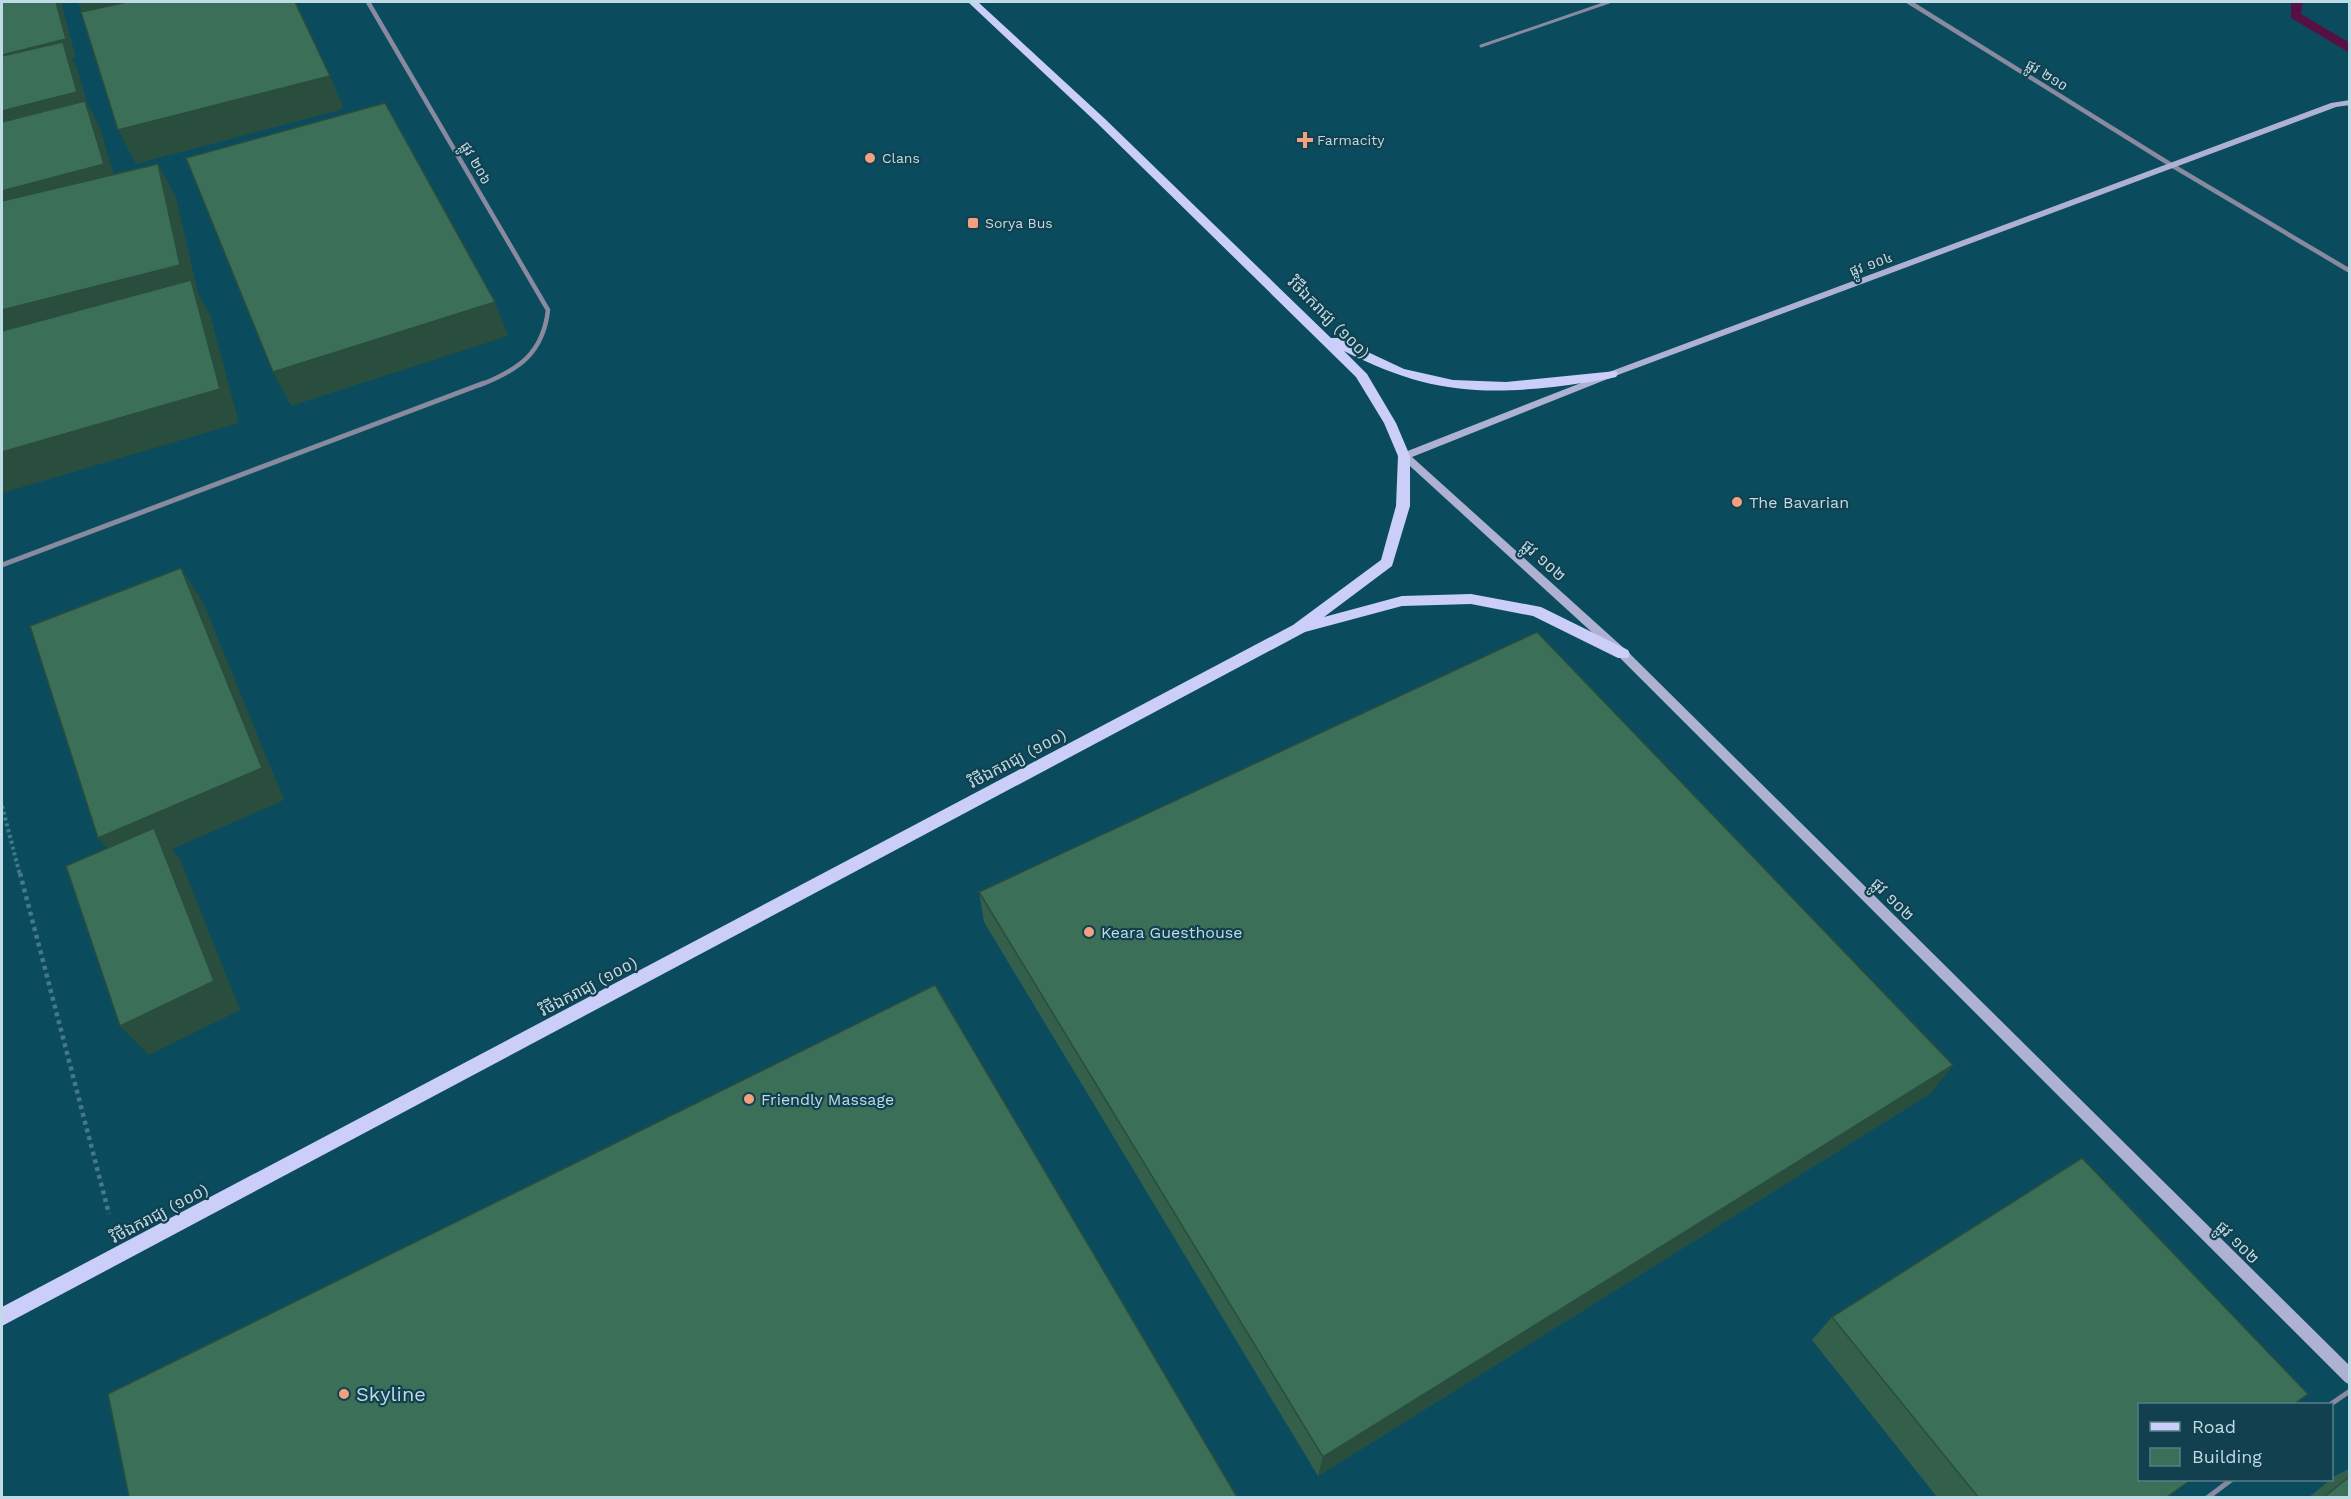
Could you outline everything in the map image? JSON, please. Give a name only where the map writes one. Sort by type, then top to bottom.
[{"type":"main road","name":"វិថីឯករាជ្យ (១០០)","points":[[2,1317],[1298,629],[1387,563],[1403,506],[1404,456],[1390,423],[1361,374],[1100,120],[973,2]]},
{"type":"main road","points":[[1323,336],[1400,372],[1457,386],[1525,387],[1612,374]]},
{"type":"main road","points":[[1298,629],[1402,601],[1471,599],[1536,611],[1623,654]]},
{"type":"street","name":"ផ្លូវ ២០៦","points":[[2,565],[505,375],[526,362],[542,339],[548,323],[548,310],[368,2]]},
{"type":"street","name":"ផ្លូវ ២១០","points":[[1910,2],[2173,166],[2349,272]]},
{"type":"street","name":"ផ្លូវ ១០៤","points":[[1404,456],[1612,374],[2334,105],[2349,102]]},
{"type":"street","name":"ផ្លូវ ១០២","points":[[1404,456],[1623,654],[2349,1377]]},
{"type":"lane","points":[[1481,46],[1609,2]]},
{"type":"lane","points":[[2332,1403],[2349,1390]]},
{"type":"lane","points":[[2207,1497],[2228,1481]]},
{"type":"path","points":[[2,806],[120,1254]]},
{"type":"building","points":[[2,2],[56,2],[66,39],[2,55]]},
{"type":"building","points":[[127,2],[295,2],[330,76],[118,130],[81,12]]},
{"type":"building","points":[[63,42],[77,92],[2,111],[2,56]]},
{"type":"building","points":[[85,101],[104,164],[2,191],[2,122]]},
{"type":"building","points":[[385,103],[495,302],[273,372],[186,158]]},
{"type":"building","points":[[158,164],[180,265],[2,310],[2,201]]},
{"type":"building","points":[[191,280],[220,389],[2,452],[2,331]]},
{"type":"building","points":[[181,568],[262,768],[98,838],[30,626]]},
{"type":"building","points":[[1537,632],[1953,1065],[1323,1457],[979,892]]},
{"type":"building","points":[[154,828],[214,981],[120,1026],[66,866]]},
{"type":"building","points":[[935,985],[1237,1497],[129,1497],[108,1394]]},
{"type":"building","points":[[2082,1158],[2308,1394],[2295,1403],[2138,1403],[2138,1481],[2189,1481],[2167,1497],[1978,1497],[1832,1317]]},
{"type":"building","points":[[2349,1477],[2349,1497],[2324,1497]]},
{"type":"waterway","points":[[2297,2],[2295,15],[2350,49]]},
{"type":"place","name":"Farmacity","points":[[1305,140]]},
{"type":"place","name":"Clans","points":[[870,158]]},
{"type":"place","name":"Sorya Bus","points":[[973,223]]},
{"type":"place","name":"The Bavarian","points":[[1737,502]]},
{"type":"place","name":"Keara Guesthouse","points":[[1089,932]]},
{"type":"place","name":"Friendly Massage","points":[[749,1099]]},
{"type":"place","name":"Skyline","points":[[344,1394]]}]
